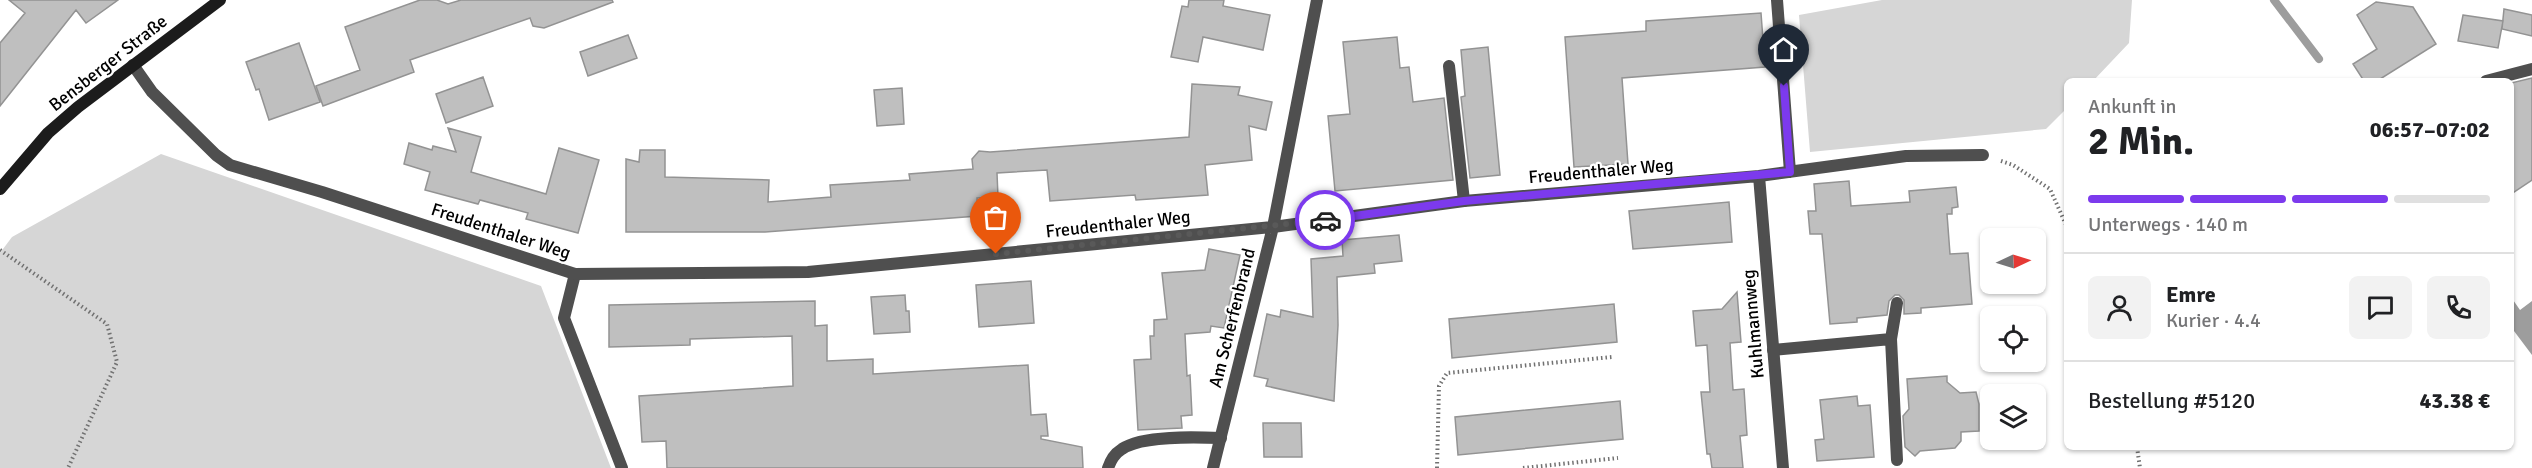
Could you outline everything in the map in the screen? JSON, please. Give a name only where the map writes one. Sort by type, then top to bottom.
[{"type":"main road","name":"Bensberger Straße","points":[[0,189],[60,122],[96,92],[220,0]]},
{"type":"street","name":"Am Scherfenbrand","points":[[1213,468],[1273,226],[1317,0]]},
{"type":"street","points":[[1778,0],[1790,172]]},
{"type":"street","name":"Freudenthaler Weg","points":[[133,65],[152,92],[216,155],[230,165],[322,192],[575,274],[808,272],[1273,226],[1464,201],[1759,176],[1906,156],[1983,154]]},
{"type":"street","points":[[1449,66],[1464,201]]},
{"type":"street","points":[[2498,78],[2532,69]]},
{"type":"street","name":"Kuhlmannweg","points":[[1759,176],[1783,468]]},
{"type":"street","points":[[575,274],[564,318],[622,468]]},
{"type":"street","points":[[1897,303],[1891,339],[1897,460]]},
{"type":"street","points":[[1773,350],[1891,339]]},
{"type":"street","points":[[1108,468],[1113,456],[1128,445],[1164,440],[1221,438]]},
{"type":"path","points":[[1983,154],[2013,165],[2050,189],[2064,219]]},
{"type":"path","points":[[0,250],[107,324],[117,362],[68,468]]},
{"type":"path","points":[[1437,468],[1439,386],[1448,374],[1612,357]]},
{"type":"path","points":[[2137,450],[2140,468]]},
{"type":"path","points":[[1523,468],[1618,458]]},
{"type":"shaded area","points":[[1882,0],[2132,0],[2129,43],[2096,78],[2064,78],[2064,111],[2046,129],[1810,152],[1799,15]]},
{"type":"shaded area","points":[[161,154],[541,286],[611,468],[0,468],[0,253],[12,237]]},
{"type":"shaded area","points":[[2514,301],[2520,310],[2532,301],[2532,355],[2514,331]]},
{"type":"building","points":[[9,0],[118,0],[86,23],[76,10],[0,106],[0,43],[25,13]]},
{"type":"building","points":[[420,0],[437,0],[448,4],[461,0],[612,0],[613,2],[544,28],[533,26],[530,18],[410,60],[414,72],[323,106],[316,86],[360,70],[345,27]]},
{"type":"building","points":[[1189,0],[1224,0],[1223,6],[1270,15],[1263,50],[1203,37],[1198,62],[1171,57],[1182,6],[1188,7]]},
{"type":"building","points":[[2376,2],[2413,7],[2436,44],[2382,78],[2362,78],[2353,64],[2377,49],[2357,15]]},
{"type":"building","points":[[2504,9],[2532,15],[2532,36],[2502,29]]},
{"type":"building","points":[[1761,13],[1765,67],[1622,78],[1628,164],[1574,167],[1565,37],[1646,31],[1646,21]]},
{"type":"building","points":[[2463,15],[2503,21],[2498,48],[2458,41]]},
{"type":"building","points":[[628,35],[637,58],[588,76],[580,52]]},
{"type":"building","points":[[1397,37],[1400,68],[1409,67],[1413,102],[1444,98],[1453,180],[1335,191],[1328,116],[1350,114],[1343,42]]},
{"type":"building","points":[[299,43],[320,102],[269,120],[259,89],[256,90],[246,62]]},
{"type":"building","points":[[1488,47],[1500,175],[1470,178],[1461,97],[1465,96],[1461,50]]},
{"type":"building","points":[[483,77],[493,106],[446,123],[436,94]]},
{"type":"building","points":[[2532,78],[2532,180],[2514,192],[2514,82]]},
{"type":"building","points":[[1192,84],[1240,87],[1238,95],[1272,102],[1266,130],[1249,126],[1252,160],[1205,165],[1208,195],[1136,200],[1135,195],[1050,201],[1047,170],[997,173],[998,197],[977,198],[978,216],[765,232],[626,232],[626,159],[639,162],[640,150],[665,150],[665,177],[769,180],[768,202],[831,197],[830,185],[910,180],[909,174],[973,169],[972,159],[979,151],[1189,137]]},
{"type":"building","points":[[902,88],[904,124],[877,126],[874,90]]},
{"type":"building","points":[[448,128],[481,137],[471,172],[546,194],[559,148],[599,160],[578,233],[526,219],[528,213],[480,200],[478,204],[425,190],[430,172],[404,164],[409,143],[432,150],[433,146],[456,152]]},
{"type":"building","points":[[1849,181],[1851,206],[1910,202],[1909,191],[1956,187],[1958,207],[1952,208],[1952,214],[1947,214],[1950,254],[1968,253],[1972,304],[1921,308],[1921,313],[1904,314],[1904,300],[1899,295],[1895,295],[1889,301],[1887,315],[1857,318],[1857,322],[1830,324],[1822,234],[1810,234],[1808,211],[1816,211],[1814,184]]},
{"type":"building","points":[[1729,202],[1732,242],[1633,249],[1629,211]]},
{"type":"building","points":[[1399,235],[1402,261],[1374,264],[1375,273],[1337,277],[1338,325],[1334,401],[1266,386],[1268,379],[1254,376],[1267,314],[1280,317],[1281,310],[1313,317],[1311,259],[1343,256],[1342,240]]},
{"type":"building","points":[[1209,249],[1240,255],[1224,328],[1211,326],[1210,332],[1185,334],[1192,415],[1181,416],[1182,428],[1138,430],[1134,360],[1151,359],[1150,336],[1154,336],[1154,320],[1167,319],[1162,273],[1205,270]]},
{"type":"building","points":[[1031,281],[1034,323],[979,327],[976,285]]},
{"type":"building","points":[[1737,292],[1741,342],[1730,343],[1733,390],[1744,389],[1747,435],[1740,436],[1743,468],[1712,468],[1710,454],[1707,454],[1701,392],[1710,392],[1707,345],[1696,346],[1693,311],[1722,309]]},
{"type":"building","points":[[905,295],[906,311],[909,311],[910,332],[874,334],[871,297]]},
{"type":"building","points":[[815,301],[815,326],[827,325],[827,361],[873,359],[873,374],[1028,365],[1031,415],[1046,414],[1048,436],[1041,436],[1041,439],[1082,447],[1083,468],[667,468],[666,441],[642,442],[639,396],[793,386],[792,336],[690,339],[690,345],[609,347],[609,305]]},
{"type":"building","points":[[1614,304],[1617,342],[1452,358],[1449,319]]},
{"type":"building","points":[[1947,376],[1947,382],[1960,393],[1976,392],[1979,404],[1979,431],[1961,432],[1961,441],[1955,448],[1920,451],[1915,456],[1905,447],[1903,416],[1909,409],[1907,379]]},
{"type":"building","points":[[1857,396],[1858,406],[1870,405],[1874,457],[1817,461],[1815,440],[1824,439],[1820,400]]},
{"type":"building","points":[[1620,401],[1623,439],[1458,455],[1455,417]]},
{"type":"building","points":[[1263,423],[1301,423],[1302,457],[1264,457]]},
{"type":"waterway","points":[[2274,0],[2319,59]]},
{"type":"way so far","points":[[996,254],[1325,220]]},
{"type":"route","points":[[1325,220],[1464,201],[1790,172],[1784,86]]}]
